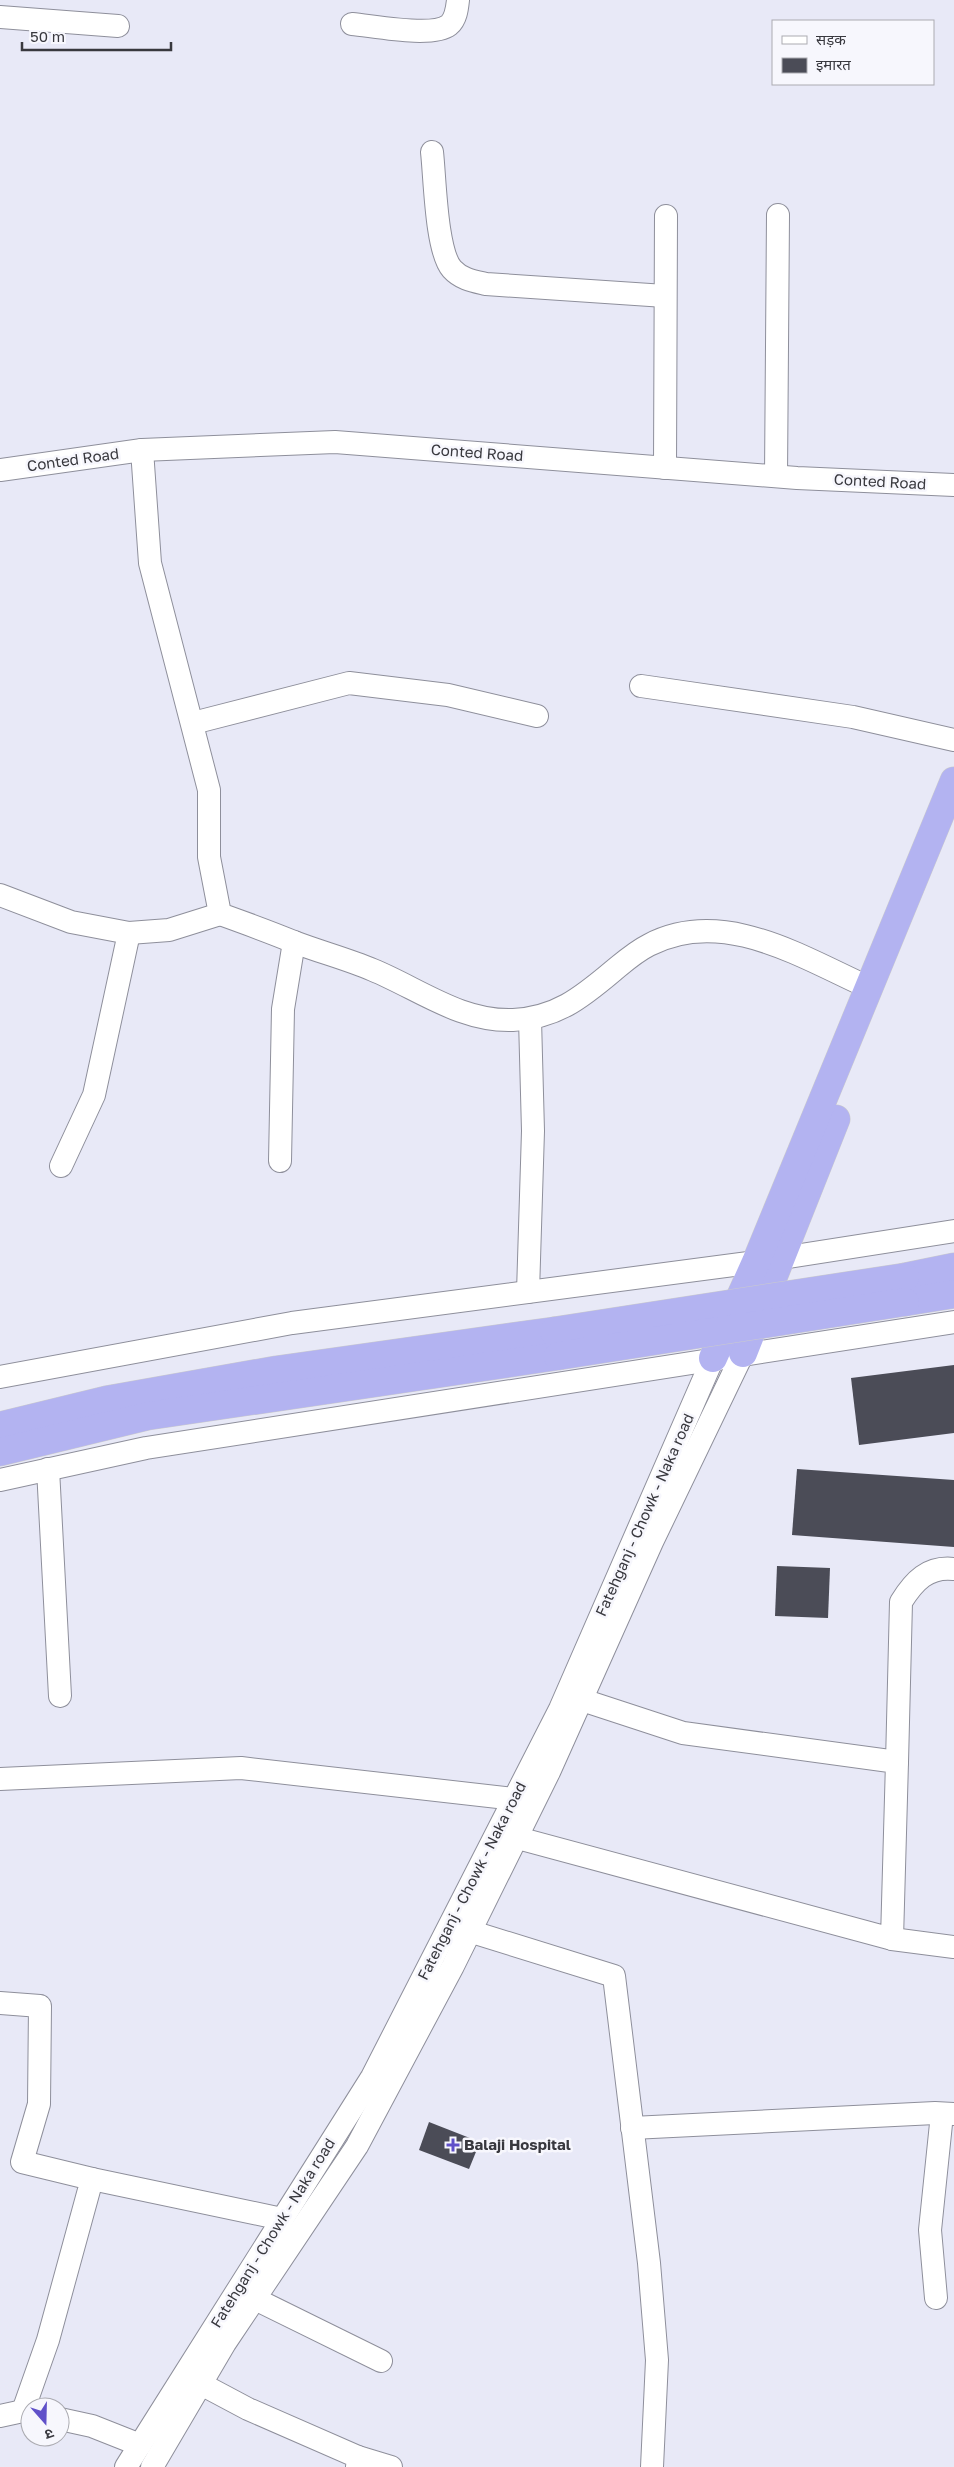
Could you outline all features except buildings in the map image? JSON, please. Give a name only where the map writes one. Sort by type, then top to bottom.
[{"type":"highway","points":[[743,1353],[768,1260],[870,988],[954,781]]},
{"type":"highway","points":[[768,1260],[954,825]]},
{"type":"highway","name":"Fatehganj - Chowk - Naka road","points":[[713,1358],[768,1260]]},
{"type":"highway","points":[[905,1289],[954,1267]]},
{"type":"highway","points":[[0,1452],[148,1416],[556,1344],[905,1289],[954,1294]]},
{"type":"highway","points":[[0,1426],[106,1400],[276,1370],[556,1344]]},
{"type":"street","points":[[352,24],[440,30],[450,24],[456,14],[458,0]]},
{"type":"street","points":[[0,17],[118,26]]},
{"type":"street","points":[[432,152],[441,244],[451,268],[464,279],[486,284],[666,296]]},
{"type":"street","points":[[776,476],[778,215]]},
{"type":"street","points":[[665,468],[666,216]]},
{"type":"street","name":"Conted Road","points":[[0,470],[142,450],[335,442],[776,476],[954,485]]},
{"type":"street","points":[[142,450],[150,563],[209,790],[209,858],[220,914]]},
{"type":"street","points":[[193,723],[349,682],[448,694],[537,716]]},
{"type":"street","points":[[641,686],[853,717],[954,740]]},
{"type":"street","points":[[0,895],[71,922],[129,934],[168,930],[220,914],[371,969],[454,1009],[476,1016],[497,1019],[530,1018],[549,1014],[567,1007],[649,945],[665,937],[705,931],[733,932],[755,937],[870,988]]},
{"type":"street","points":[[61,1166],[94,1095],[129,934]]},
{"type":"street","points":[[280,1161],[284,1009],[294,942]]},
{"type":"street","points":[[528,1292],[533,1131],[530,1018]]},
{"type":"street","points":[[0,1377],[292,1323],[768,1260],[954,1231]]},
{"type":"street","points":[[0,1480],[146,1448],[743,1353],[954,1322]]},
{"type":"street","points":[[152,2467],[201,2384],[246,2295],[357,2146],[460,1928],[573,1697],[652,1542],[743,1353]]},
{"type":"street","name":"Fatehganj - Chowk - Naka road","points":[[507,1835],[514,1799],[573,1697],[713,1358]]},
{"type":"street","points":[[48,1469],[60,1696]]},
{"type":"street","points":[[892,1939],[901,1602],[913,1583],[928,1572],[946,1568],[954,1569]]},
{"type":"street","points":[[573,1697],[683,1733],[897,1762]]},
{"type":"street","points":[[0,1779],[241,1768],[514,1799]]},
{"type":"street","points":[[507,1835],[892,1939],[954,1947]]},
{"type":"street","points":[[460,1928],[614,1976],[649,2263],[658,2360],[652,2467]]},
{"type":"street","name":"Fatehganj - Chowk - Naka road","points":[[126,2467],[246,2295],[282,2220],[372,2077],[460,1928]]},
{"type":"street","points":[[0,2003],[40,2006],[39,2104],[22,2162],[92,2180],[282,2220]]},
{"type":"street","points":[[632,2128],[948,2114],[930,2230],[936,2298]]},
{"type":"street","points":[[31,2397],[92,2180]]},
{"type":"street","points":[[246,2295],[381,2361]]},
{"type":"street","points":[[201,2384],[357,2462],[392,2467]]},
{"type":"street","points":[[0,2416],[20,2413]]},
{"type":"street","points":[[70,2421],[92,2426],[140,2445]]},
{"type":"place","name":"Balaji Hospital","points":[[453,2145]]}]
